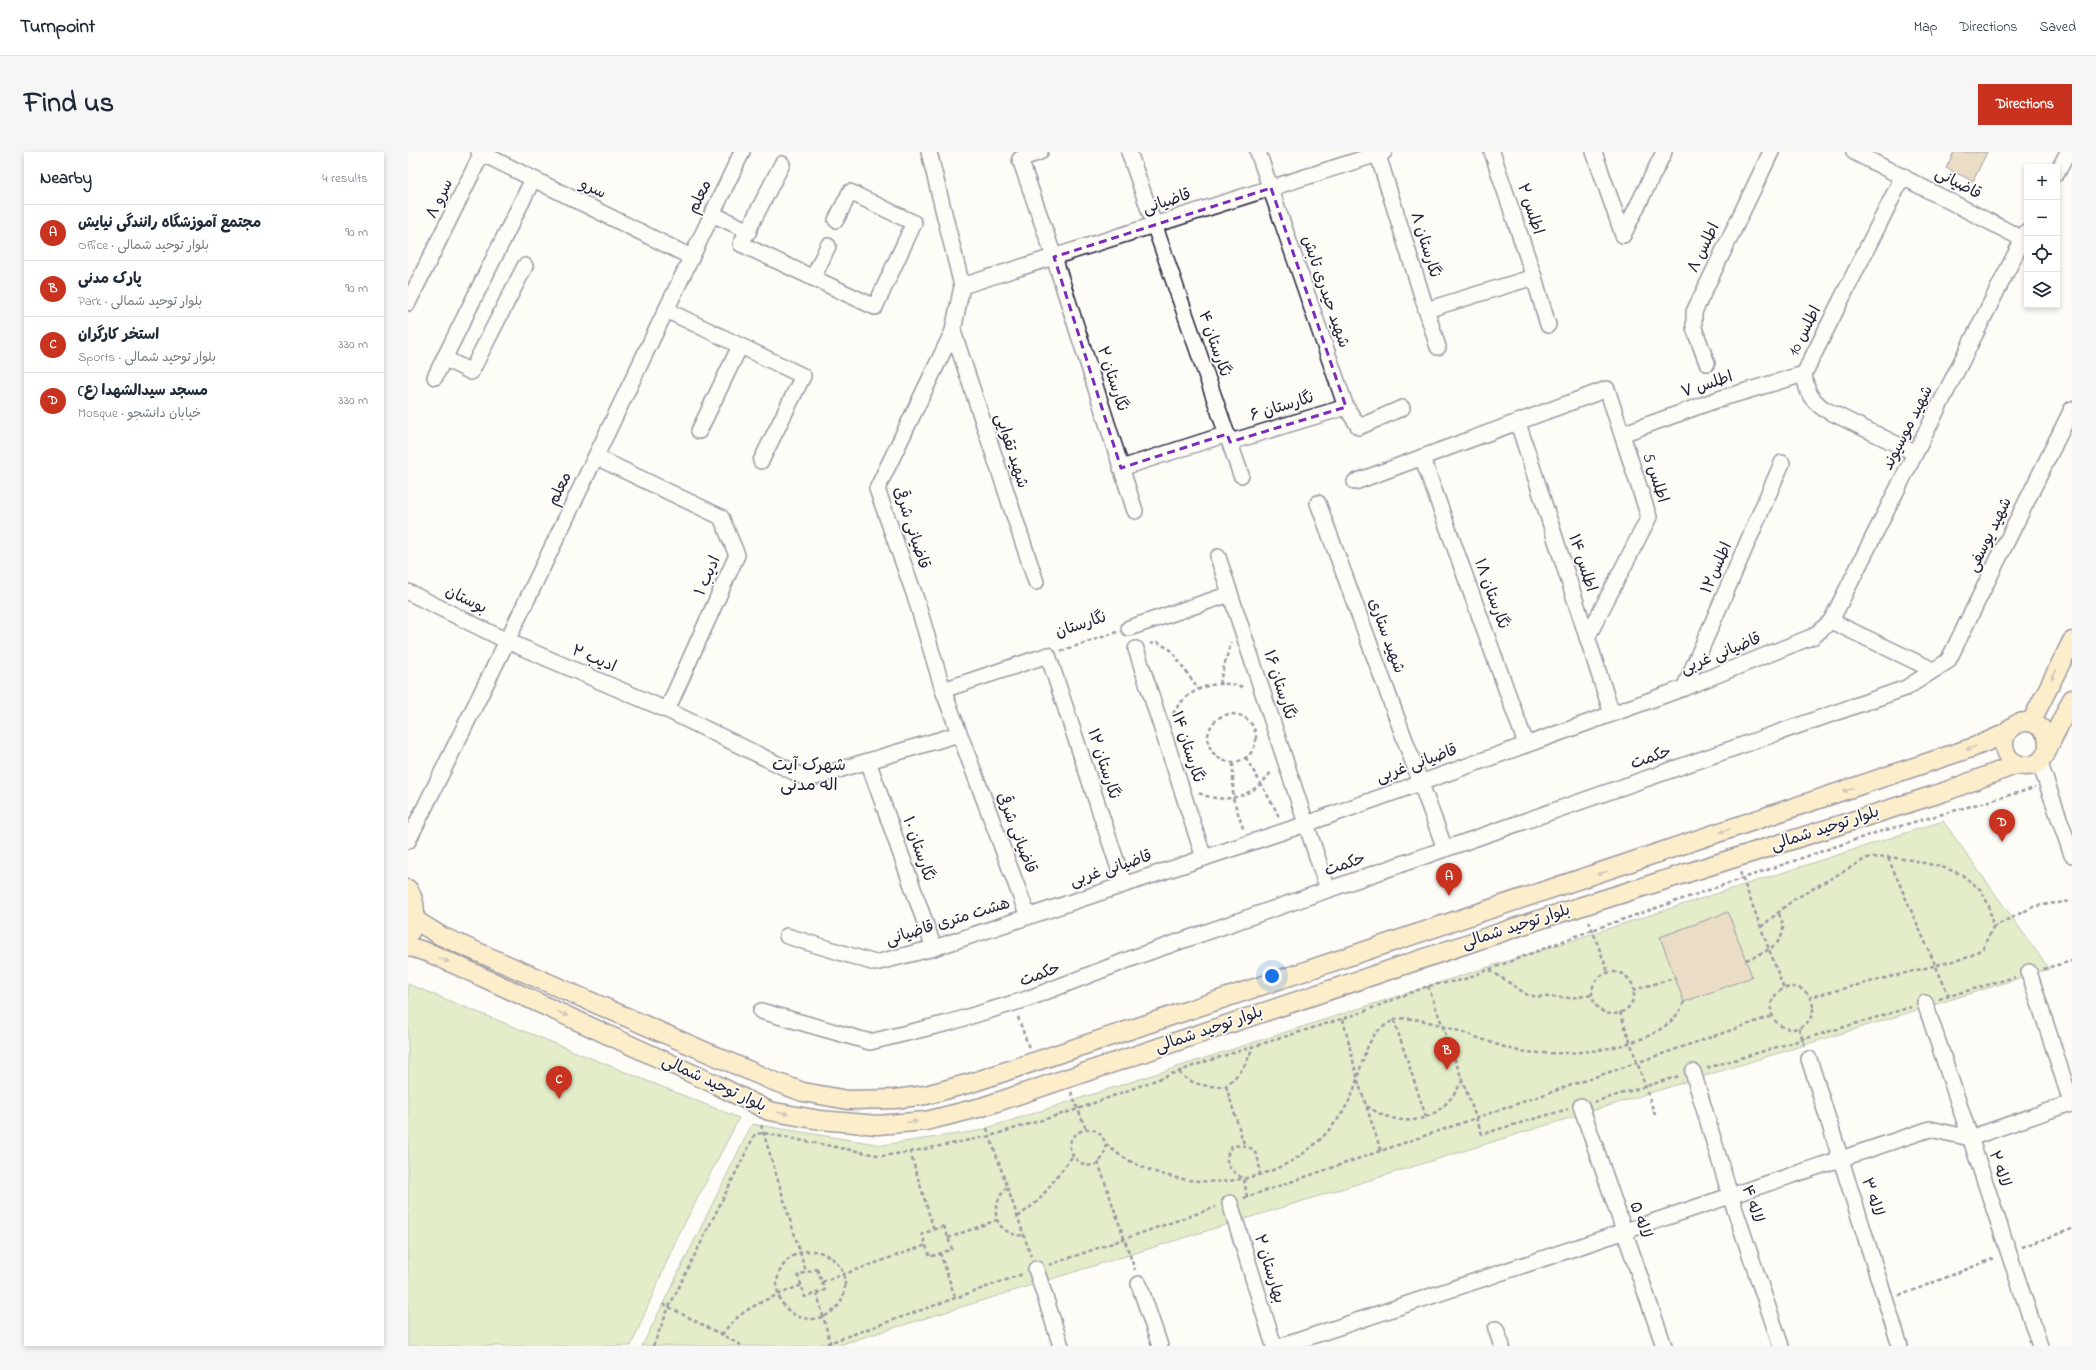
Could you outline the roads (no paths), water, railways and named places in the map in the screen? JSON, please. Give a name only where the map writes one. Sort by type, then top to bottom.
[{"type":"main road","points":[[2031,722],[2072,641]]},
{"type":"main road","points":[[2043,756],[2048,741],[2045,732],[2039,726],[2031,722],[2022,722],[2013,726],[2007,733],[2004,742],[2010,759],[2018,764],[2027,766],[2043,756],[2072,699]]},
{"type":"main road","name":"بلوار توحید شمالی","points":[[415,920],[448,939],[768,1079],[803,1092],[848,1100],[895,1099],[926,1095],[1034,1062],[1974,748],[2007,733]]},
{"type":"main road","name":"بلوار توحید شمالی","points":[[408,946],[432,954],[603,1032],[769,1111],[820,1120],[877,1124],[919,1121],[982,1107],[1583,905],[1944,792],[2018,764]]},
{"type":"main road","points":[[408,889],[415,906],[415,920],[408,937]]},
{"type":"street","name":"معلم","points":[[408,841],[507,641],[742,152]]},
{"type":"street","name":"قاضیانی شرقی","points":[[929,152],[962,286],[953,332],[877,489],[916,599],[943,690],[1028,916]]},
{"type":"street","name":"نگارستان ۲","points":[[1040,152],[1020,159],[1054,257],[1135,511]]},
{"type":"street","name":"نگارستان ۴","points":[[1129,152],[1241,475]]},
{"type":"street","name":"شهید حیدری تابش","points":[[1258,152],[1346,407],[1359,427],[1402,408]]},
{"type":"street","name":"اطلس ۲","points":[[1492,152],[1534,277],[1548,325]]},
{"type":"street","points":[[1594,152],[1623,235],[1664,152]]},
{"type":"street","name":"اطلس ۸","points":[[1707,363],[1694,328],[1694,312],[1699,298],[1771,152]]},
{"type":"street","name":"قاضیانی","points":[[1854,152],[2024,235]]},
{"type":"street","points":[[2060,167],[2068,152]]},
{"type":"street","name":"سرو","points":[[481,153],[691,257]]},
{"type":"street","name":"سرو ۸","points":[[408,303],[481,153]]},
{"type":"street","name":"قاضیانی","points":[[962,286],[1380,153]]},
{"type":"street","name":"نگارستان ۸","points":[[1380,153],[1438,347]]},
{"type":"street","points":[[782,164],[741,244],[875,307],[914,223],[850,192],[836,220]]},
{"type":"street","name":"اطلس 10","points":[[1903,176],[1804,374],[1806,390],[1814,402],[1824,409],[1915,453]]},
{"type":"street","points":[[435,377],[533,179]]},
{"type":"street","points":[[712,214],[748,231]]},
{"type":"street","name":"شهید موسیوند","points":[[1814,636],[1831,621],[2024,236]]},
{"type":"street","points":[[813,278],[828,246]]},
{"type":"street","points":[[444,358],[471,372],[525,266]]},
{"type":"street","points":[[1426,310],[1534,277]]},
{"type":"street","points":[[666,310],[803,376],[761,461]]},
{"type":"street","name":"شهید تقوایی","points":[[953,332],[1036,582]]},
{"type":"street","points":[[699,431],[740,346]]},
{"type":"street","name":"اطلس ۷","points":[[1622,434],[1719,400],[1804,374]]},
{"type":"street","name":"اطلس 5","points":[[1518,423],[1607,389],[1649,517],[1587,638]]},
{"type":"street","name":"نگارستان ۶","points":[[1121,468],[1346,407]]},
{"type":"street","name":"شهید یوسفی","points":[[1934,670],[1948,661],[2072,409]]},
{"type":"street","points":[[1355,482],[1518,423]]},
{"type":"street","name":"اطلس ۱۴","points":[[1518,423],[1612,714]]},
{"type":"street","name":"ادیب ۱","points":[[596,457],[721,517],[737,555],[667,710]]},
{"type":"street","name":"نگارستان ۱۸","points":[[1422,457],[1526,744]]},
{"type":"street","name":"اطلس۱۲","points":[[1684,688],[1782,463]]},
{"type":"street","name":"شهید ستاری","points":[[1318,503],[1445,849]]},
{"type":"street","name":"نگارستان ۱۶","points":[[1218,557],[1328,890]]},
{"type":"street","name":"بوستان","points":[[408,592],[507,641]]},
{"type":"street","name":"نگارستان","points":[[1129,628],[1230,594]]},
{"type":"street","points":[[1831,621],[1934,670]]},
{"type":"street","name":"قاضیانی غربی","points":[[1028,916],[1306,824],[1684,688],[1814,636]]},
{"type":"street","name":"ادیب ۲","points":[[507,641],[667,710],[808,779],[959,734]]},
{"type":"street","name":"نگارستان ۱۴","points":[[1136,649],[1204,858]]},
{"type":"street","name":"نگارستان","points":[[943,690],[1048,655]]},
{"type":"street","name":"نگارستان ۱۲","points":[[1048,655],[1124,884]]},
{"type":"street","name":"حکمت","points":[[761,1011],[870,1042],[948,1023],[1013,1004],[1138,956],[1906,688],[1934,670]]},
{"type":"street","points":[[2043,756],[2047,784],[2072,855]]},
{"type":"street","name":"نگارستان ۱۰","points":[[868,762],[934,948]]},
{"type":"street","name":"هشت متری قاضیانی","points":[[787,936],[875,963],[934,948],[1028,916]]},
{"type":"street","points":[[1282,1346],[1930,1129],[1970,1138],[2072,1104],[2029,972]]},
{"type":"street","name":"لاله ۲","points":[[1925,1003],[2040,1346]]},
{"type":"street","name":"لاله ۳","points":[[1809,1060],[1900,1346]]},
{"type":"street","name":"لاله ۴","points":[[1693,1072],[1730,1195],[1781,1346]]},
{"type":"street","name":"لاله ۵","points":[[1581,1106],[1664,1346]]},
{"type":"street","name":"بهارستان ۲","points":[[1230,1203],[1274,1346]]},
{"type":"street","points":[[1036,1269],[1061,1346]]},
{"type":"street","points":[[1139,1284],[1160,1346]]},
{"type":"street","points":[[1496,1329],[1502,1346]]},
{"type":"place","name":"مسجد سیدالشهدا (ع)","points":[[2002,842]]},
{"type":"place","name":"مجتمع آموزشگاه رانندگی نیایش","points":[[1449,896]]},
{"type":"place","name":"پارک مدنی","points":[[1447,1070]]},
{"type":"place","name":"استخر کارگران","points":[[559,1099]]},
{"type":"district","name":"شهرک آیت اله مدنی","points":[[809,775]]}]
